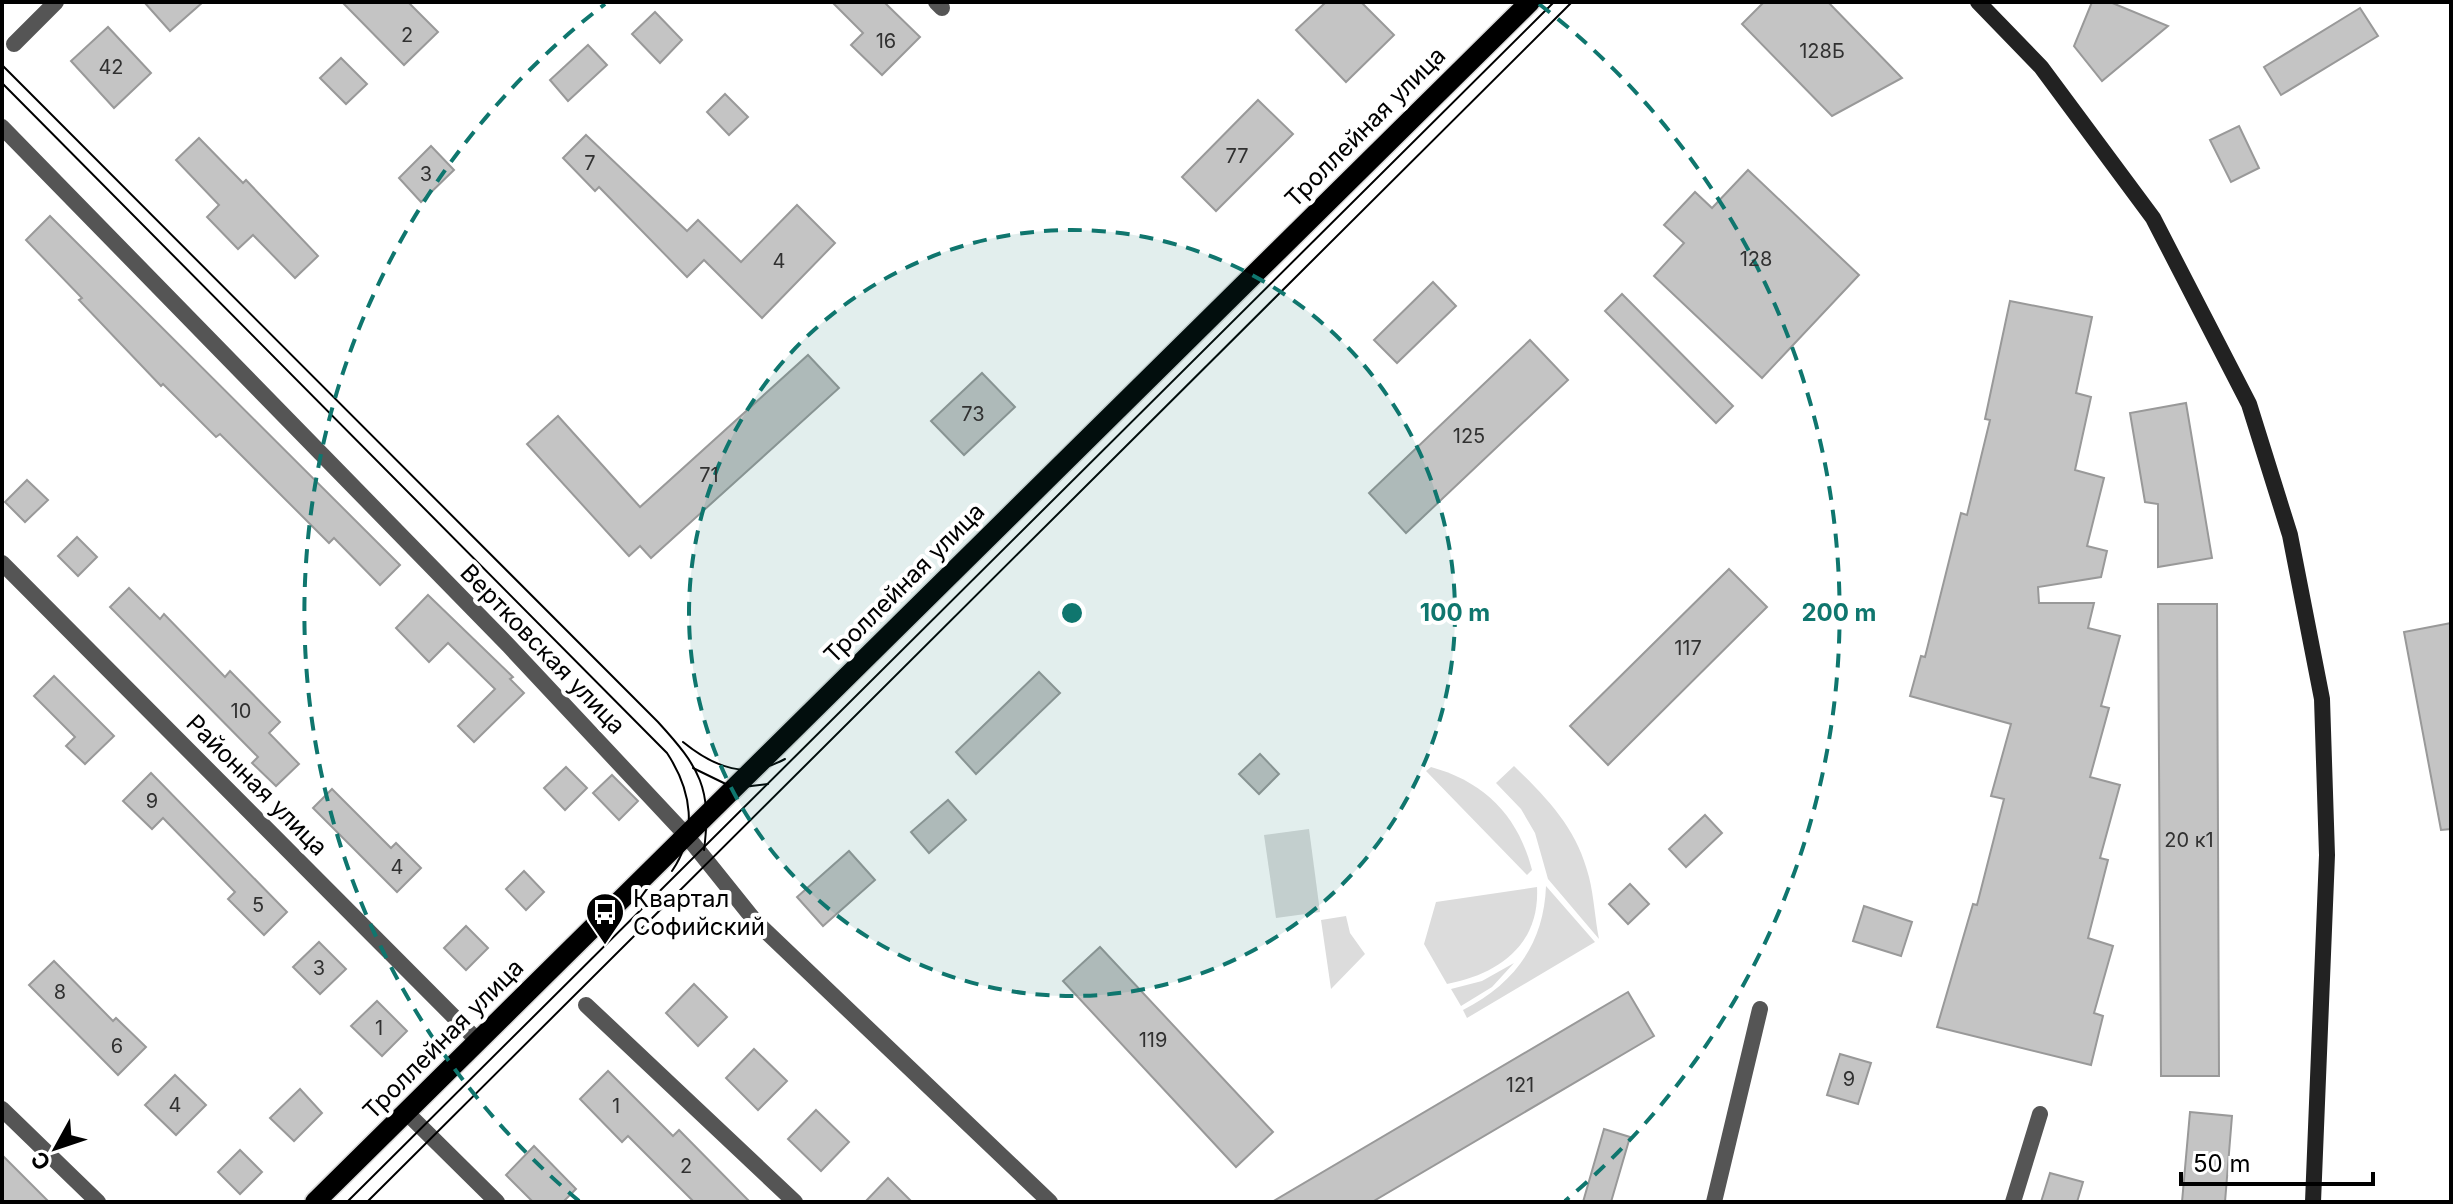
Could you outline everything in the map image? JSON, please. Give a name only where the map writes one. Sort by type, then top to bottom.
[{"type":"main road","name":"Троллейная улица","points":[[315,1202],[1530,2]]},
{"type":"main road","points":[[1978,2],[2041,67],[2153,218],[2249,404],[2290,535],[2323,715],[2327,855],[2313,1202]]},
{"type":"street","points":[[14,44],[56,2]]},
{"type":"street","name":"Вертковская улица","points":[[2,127],[498,634],[686,835],[755,921],[1050,1202]]},
{"type":"street","name":"Районная улица","points":[[2,563],[478,1041]]},
{"type":"street","points":[[586,1005],[795,1202]]},
{"type":"street","points":[[1714,1202],[1760,1009]]},
{"type":"street","points":[[2,1109],[98,1202]]},
{"type":"street","points":[[406,1112],[497,1202]]},
{"type":"street","points":[[2013,1202],[2040,1114]]},
{"type":"shaded area","points":[[1514,766],[1550,803],[1577,844],[1589,877],[1599,939],[1548,879],[1535,833],[1521,809],[1496,783]]},
{"type":"shaded area","points":[[1431,767],[1468,782],[1496,804],[1518,833],[1526,851],[1532,870],[1527,875],[1426,771]]},
{"type":"shaded area","points":[[1309,829],[1320,912],[1276,918],[1264,835]]},
{"type":"shaded area","points":[[1546,886],[1595,942],[1467,1018],[1463,1010],[1497,988],[1523,960],[1539,926]]},
{"type":"shaded area","points":[[1537,887],[1532,925],[1513,953],[1484,973],[1447,984],[1424,944],[1436,902]]},
{"type":"shaded area","points":[[1346,916],[1350,933],[1365,954],[1331,989],[1321,920]]},
{"type":"shaded area","points":[[1514,963],[1492,987],[1461,1006],[1451,989],[1482,981]]},
{"type":"building","points":[[144,2],[203,2],[170,31]]},
{"type":"building","points":[[342,2],[408,2],[438,32],[404,65]]},
{"type":"building","points":[[832,2],[884,2],[920,37],[882,75],[851,45],[863,33]]},
{"type":"building","points":[[1326,2],[1361,2],[1394,35],[1346,82],[1296,30]]},
{"type":"building","points":[[1764,2],[1828,2],[1902,78],[1832,116],[1742,24]]},
{"type":"building","points":[[2092,2],[2110,2],[2168,26],[2102,81],[2074,46]]},
{"type":"building","points":[[2360,8],[2378,36],[2281,95],[2264,67]]},
{"type":"building","points":[[655,12],[682,40],[660,63],[632,34]]},
{"type":"building","points":[[108,27],[151,73],[114,108],[71,61]]},
{"type":"building","points":[[588,45],[607,65],[568,101],[550,80]]},
{"type":"building","points":[[341,58],[367,84],[346,104],[320,78]]},
{"type":"building","points":[[725,94],[748,117],[729,135],[707,112]]},
{"type":"building","points":[[1258,100],[1293,134],[1216,211],[1182,177]]},
{"type":"building","points":[[2239,126],[2259,168],[2231,182],[2210,140]]},
{"type":"building","points":[[586,135],[687,231],[698,220],[741,262],[797,205],[835,243],[762,318],[704,260],[687,277],[599,187],[595,191],[563,158]]},
{"type":"building","points":[[199,138],[243,183],[246,180],[318,256],[295,278],[253,235],[238,249],[207,217],[219,205],[176,160]]},
{"type":"building","points":[[431,146],[454,170],[421,202],[399,178]]},
{"type":"building","points":[[1748,170],[1859,275],[1762,378],[1654,276],[1684,243],[1664,225],[1695,192],[1712,208]]},
{"type":"building","points":[[50,216],[400,565],[380,585],[334,538],[329,543],[220,434],[216,437],[163,384],[161,386],[79,300],[82,298],[26,240]]},
{"type":"building","points":[[1433,282],[1456,306],[1397,363],[1374,340]]},
{"type":"building","points":[[1622,294],[1733,406],[1716,423],[1605,311]]},
{"type":"building","points":[[2010,301],[2092,317],[2076,393],[2091,397],[2075,470],[2104,478],[2087,546],[2107,551],[2101,577],[2038,587],[2039,603],[2094,603],[2088,628],[2120,636],[2101,706],[2109,708],[2090,777],[2120,785],[2100,858],[2108,860],[2088,938],[2113,946],[2094,1013],[2103,1016],[2091,1065],[1937,1027],[1973,904],[1977,905],[2004,799],[1991,796],[2011,724],[1910,696],[1921,656],[1925,657],[1961,513],[1967,515],[1990,420],[1985,419]]},
{"type":"building","points":[[1530,340],[1568,380],[1406,533],[1369,493]]},
{"type":"building","points":[[808,355],[839,388],[651,558],[640,546],[629,556],[527,444],[558,416],[640,507]]},
{"type":"building","points":[[982,373],[1015,407],[964,455],[931,421]]},
{"type":"building","points":[[2186,403],[2212,558],[2158,567],[2158,504],[2145,502],[2130,413]]},
{"type":"building","points":[[27,480],[48,500],[25,522],[5,502]]},
{"type":"building","points":[[77,537],[97,557],[78,576],[58,556]]},
{"type":"building","points":[[1729,569],[1767,607],[1608,765],[1570,726]]},
{"type":"building","points":[[129,588],[160,619],[164,614],[225,677],[230,671],[280,722],[269,733],[299,764],[276,786],[252,763],[258,757],[110,607]]},
{"type":"building","points":[[428,595],[513,677],[510,679],[524,693],[474,742],[458,726],[495,689],[448,643],[429,662],[396,628]]},
{"type":"building","points":[[2158,604],[2217,604],[2219,1076],[2161,1076]]},
{"type":"building","points":[[2451,623],[2451,829],[2441,830],[2404,632]]},
{"type":"building","points":[[1039,672],[1060,693],[976,774],[956,752]]},
{"type":"building","points":[[54,676],[114,736],[85,764],[66,746],[75,737],[34,696]]},
{"type":"building","points":[[1260,754],[1279,774],[1259,794],[1239,774]]},
{"type":"building","points":[[566,767],[587,788],[565,810],[544,788]]},
{"type":"building","points":[[151,773],[287,912],[264,935],[228,899],[235,892],[163,818],[152,829],[123,801]]},
{"type":"building","points":[[612,775],[638,801],[619,820],[593,793]]},
{"type":"building","points":[[332,789],[391,848],[396,843],[421,868],[397,892],[313,808]]},
{"type":"building","points":[[948,800],[966,820],[929,853],[911,832]]},
{"type":"building","points":[[1705,815],[1722,833],[1686,867],[1669,849]]},
{"type":"building","points":[[849,851],[875,880],[823,926],[797,897]]},
{"type":"building","points":[[524,871],[544,892],[526,910],[506,889]]},
{"type":"building","points":[[1630,884],[1649,904],[1628,924],[1609,904]]},
{"type":"building","points":[[1864,906],[1912,922],[1901,956],[1853,941]]},
{"type":"building","points":[[466,926],[488,948],[466,970],[444,948]]},
{"type":"building","points":[[319,942],[346,969],[320,994],[293,967]]},
{"type":"building","points":[[1100,947],[1273,1132],[1236,1167],[1063,981]]},
{"type":"building","points":[[54,961],[113,1021],[116,1018],[146,1047],[118,1075],[29,985]]},
{"type":"building","points":[[694,984],[727,1017],[698,1046],[666,1013]]},
{"type":"building","points":[[1628,992],[1654,1036],[1372,1202],[1272,1202]]},
{"type":"building","points":[[377,1001],[407,1031],[382,1056],[351,1026]]},
{"type":"building","points":[[754,1049],[787,1081],[758,1110],[726,1078]]},
{"type":"building","points":[[1840,1054],[1871,1063],[1858,1104],[1827,1095]]},
{"type":"building","points":[[608,1071],[673,1136],[679,1130],[750,1202],[694,1202],[628,1136],[622,1142],[580,1099]]},
{"type":"building","points":[[175,1075],[206,1105],[176,1135],[145,1105]]},
{"type":"building","points":[[300,1089],[322,1113],[294,1141],[270,1118]]},
{"type":"building","points":[[816,1110],[849,1142],[821,1171],[788,1139]]},
{"type":"building","points":[[2190,1112],[2232,1116],[2225,1202],[2182,1202]]},
{"type":"building","points":[[1604,1129],[1630,1137],[1611,1202],[1583,1202]]},
{"type":"building","points":[[534,1146],[576,1189],[563,1202],[533,1202],[506,1175]]},
{"type":"building","points":[[240,1150],[262,1172],[240,1194],[218,1172]]},
{"type":"building","points":[[2,1155],[49,1202],[2,1202]]},
{"type":"building","points":[[2050,1173],[2083,1182],[2077,1202],[2041,1202]]},
{"type":"building","points":[[888,1178],[912,1202],[865,1202]]},
{"type":"tram line","points":[[347,1202],[1554,2]]},
{"type":"tram line","points":[[367,1202],[1572,2]]},
{"type":"tram line","points":[[2,65],[658,722],[684,753],[700,780],[706,810],[704,850]]},
{"type":"tram line","points":[[2,83],[667,753],[682,782],[689,812],[686,842],[672,871]]},
{"type":"tram line","points":[[683,742],[707,759],[732,768],[758,769],[785,759]]},
{"type":"tram line","points":[[693,768],[734,788],[768,784]]},
{"type":"place","name":"Квартал Софийский","points":[[605,946]]}]
